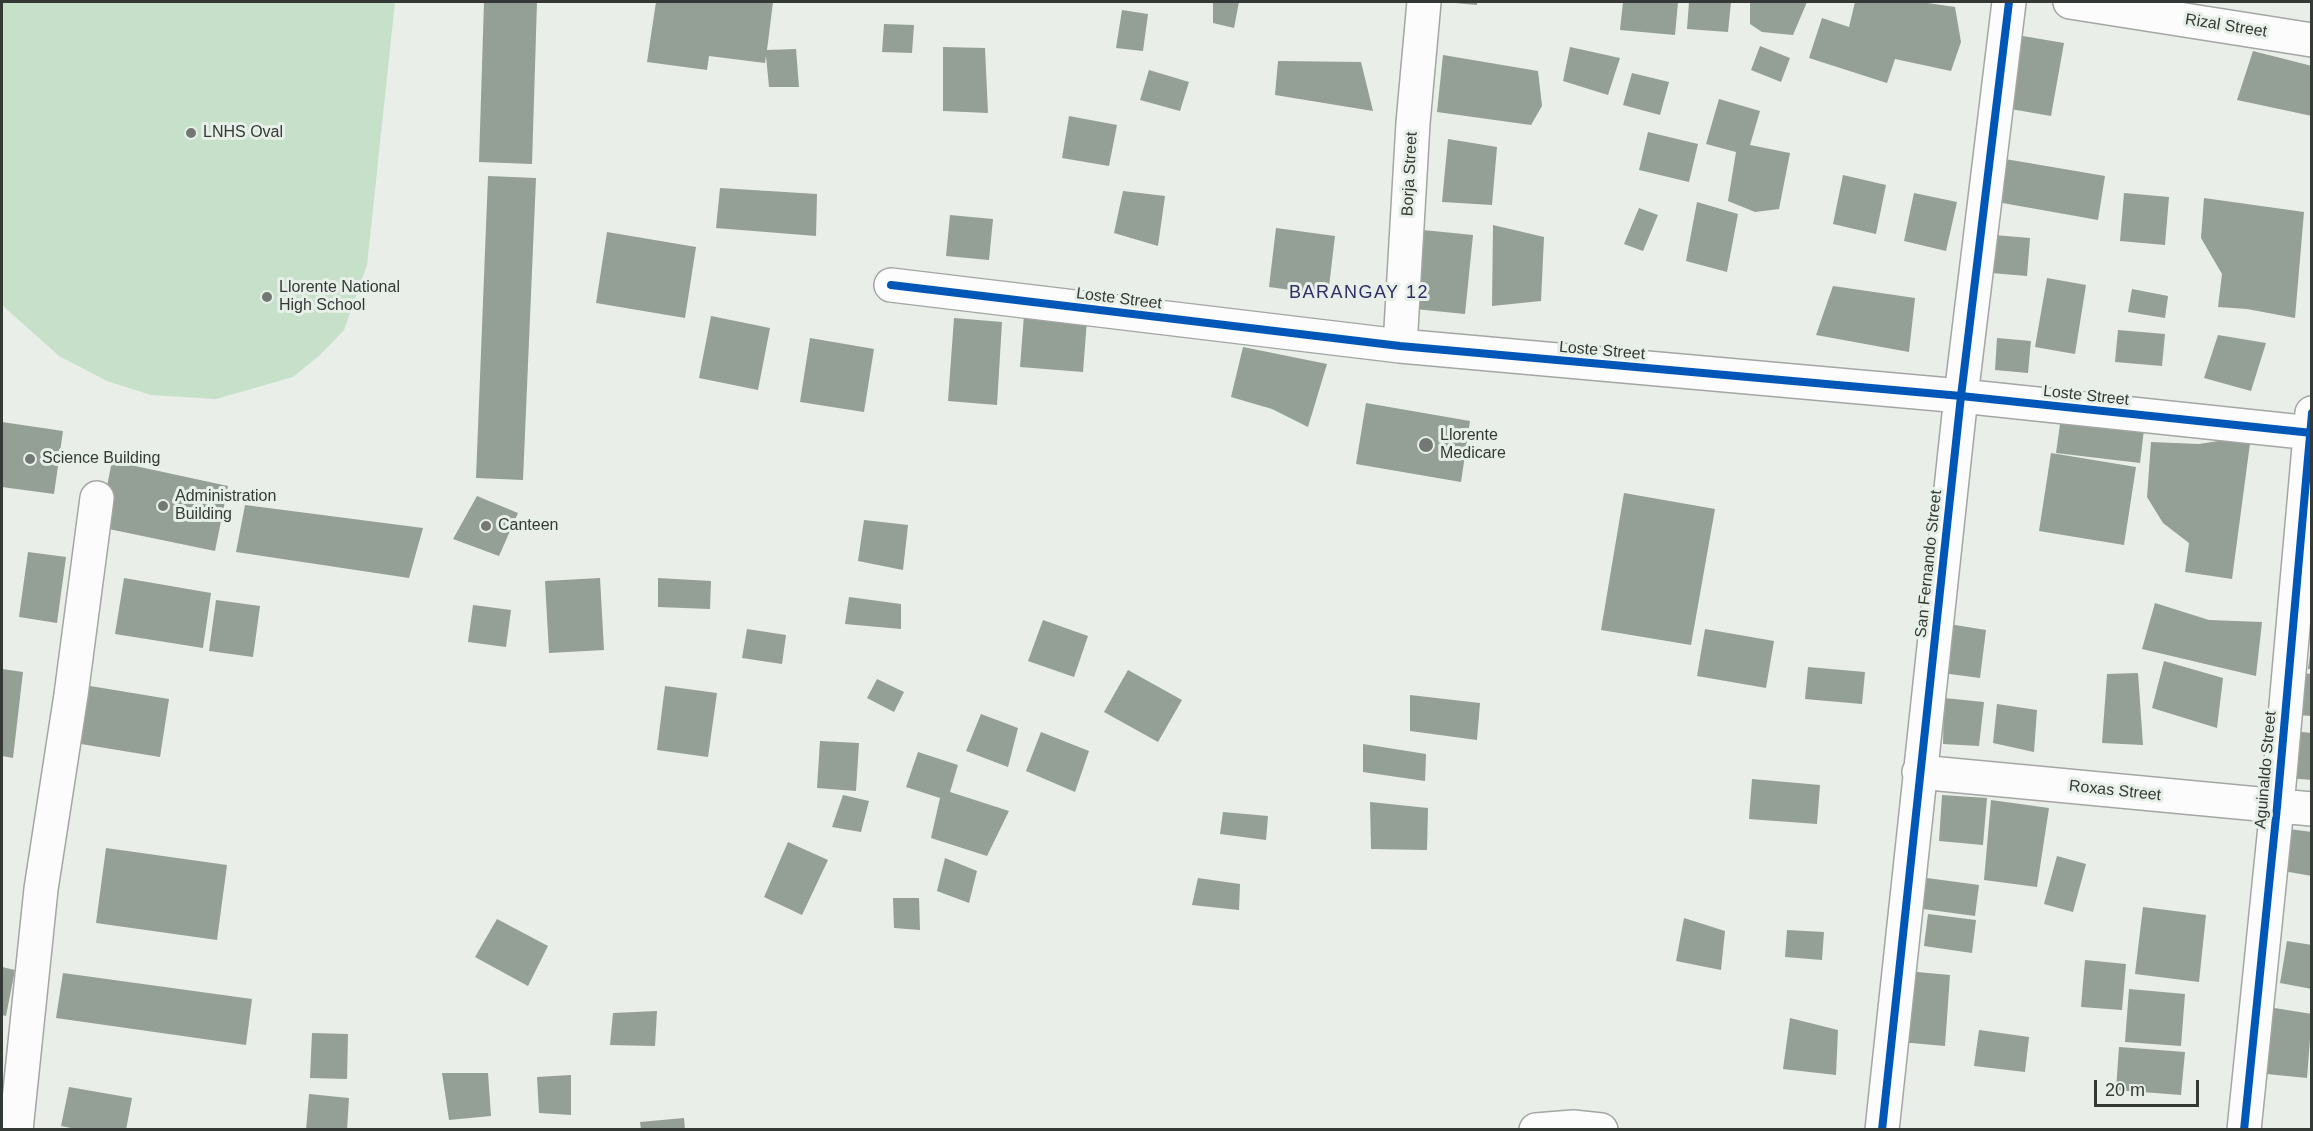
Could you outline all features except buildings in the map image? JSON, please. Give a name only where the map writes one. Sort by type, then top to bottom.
[{"type":"street","name":"Borja Street","points":[[1400,346],[1413,123],[1424,2]]},
{"type":"street","name":"San Fernando Street","points":[[1882,1130],[1961,396],[2008,2]]},
{"type":"street","name":"Rizal Street","points":[[2070,2],[2312,40]]},
{"type":"street","name":"Loste Street","points":[[891,285],[1400,346],[2311,426]]},
{"type":"street","name":"Aguinaldo Street","points":[[2244,1130],[2277,807],[2311,426]]},
{"type":"street","points":[[16,1130],[41,889],[71,695],[97,498]]},
{"type":"street","name":"Roxas Street","points":[[1919,772],[2312,809]]},
{"type":"street","points":[[1536,1130],[1573,1127],[1601,1130]]},
{"type":"green space","name":"LNHS Oval","points":[[2,2],[395,2],[367,265],[344,330],[320,355],[293,377],[216,399],[151,395],[107,381],[59,356],[2,305]]},
{"type":"cycle path","points":[[1882,1130],[1961,396],[2009,2]]},
{"type":"cycle path","points":[[891,285],[1400,346],[1961,396],[2312,433]]},
{"type":"cycle path","points":[[2244,1130],[2277,807],[2312,413]]},
{"type":"place","name":"LNHS Oval","points":[[191,133]]},
{"type":"place","name":"Llorente National High School","points":[[267,297]]},
{"type":"place","name":"Llorente Medicare","points":[[1426,445]]},
{"type":"place","name":"Science Building","points":[[30,459]]},
{"type":"place","name":"Administration Building","points":[[163,506]]},
{"type":"place","name":"Canteen","points":[[486,526]]},
{"type":"district","name":"BARANGAY 12","points":[[1359,293]]}]
